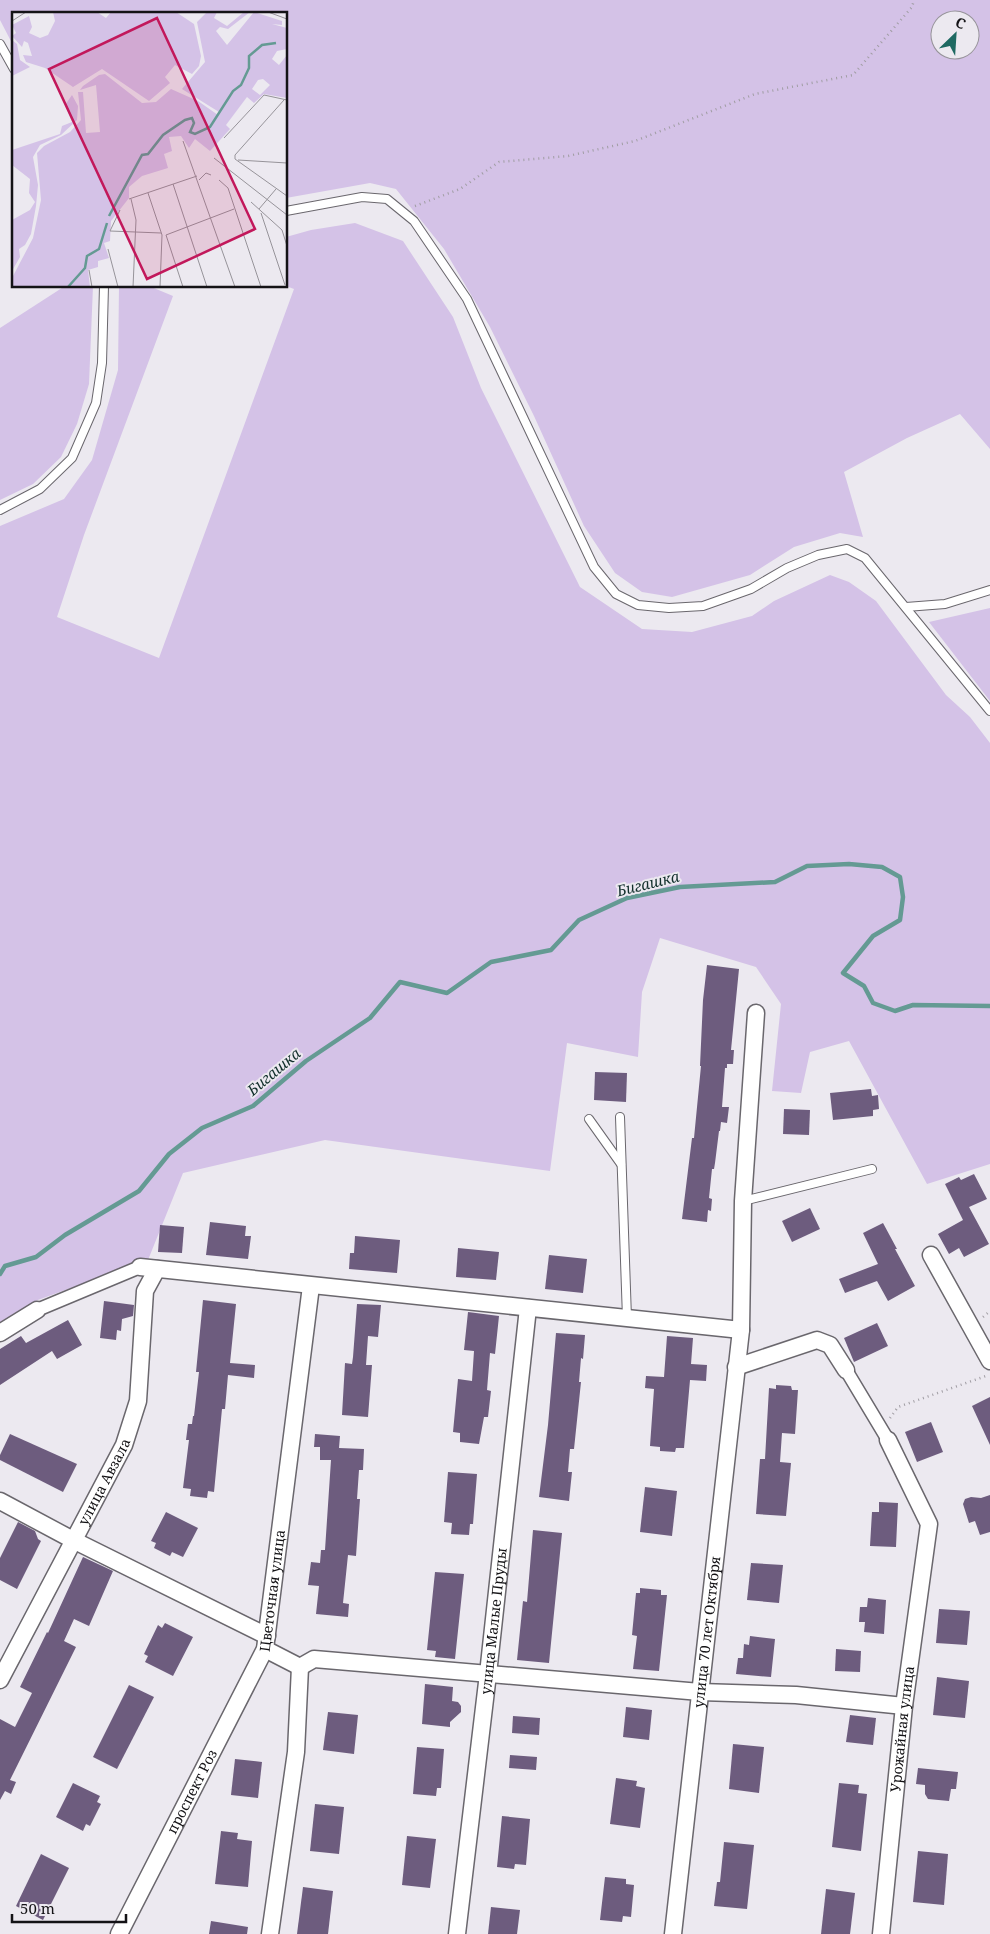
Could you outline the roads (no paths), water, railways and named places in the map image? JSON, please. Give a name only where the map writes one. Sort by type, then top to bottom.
[{"type":"street","name":"улица 70 лет Октября","points":[[673,1934],[741,1330],[743,1201],[756,1013]]},
{"type":"street","points":[[931,1255],[990,1361]]},
{"type":"street","points":[[0,1332],[37,1310],[140,1267],[741,1330]]},
{"type":"street","name":"улица Авзала","points":[[0,1680],[124,1445],[138,1401],[146,1291],[157,1269]]},
{"type":"street","name":"Цветочная улица","points":[[300,1667],[266,1642],[310,1286]]},
{"type":"street","name":"улица Малые Пруды","points":[[457,1934],[488,1674],[528,1308]]},
{"type":"street","points":[[736,1367],[817,1340],[830,1345],[888,1440]]},
{"type":"street","name":"Урожайная улица","points":[[880,1934],[904,1706],[929,1524],[888,1440]]},
{"type":"street","points":[[0,1501],[266,1642]]},
{"type":"street","name":"проспект Роз","points":[[119,1934],[266,1642]]},
{"type":"street","points":[[270,1934],[296,1752],[300,1667],[314,1659],[700,1692],[796,1695],[904,1706]]},
{"type":"lane","points":[[0,44],[12,65]]},
{"type":"lane","points":[[288,211],[362,197],[387,199],[414,221],[467,299],[594,567],[616,594],[638,606],[670,608],[703,606],[751,589],[787,568],[818,555],[847,549],[865,558],[990,711]]},
{"type":"lane","points":[[0,510],[40,489],[72,458],[96,403],[102,363],[104,288]]},
{"type":"lane","points":[[906,607],[945,604],[990,590]]},
{"type":"lane","points":[[620,1117],[627,1318]]},
{"type":"lane","points":[[590,1119],[622,1166]]},
{"type":"lane","points":[[743,1201],[872,1168]]},
{"type":"waterway","name":"Бигашка","points":[[0,1274],[5,1266],[36,1257],[65,1235],[139,1191],[169,1154],[202,1128],[253,1106],[306,1061],[370,1018],[400,982],[447,993],[491,962],[551,950],[579,920],[627,898],[680,887],[775,882],[807,866],[849,864],[882,867],[900,877],[903,897],[900,920],[873,936],[843,973],[864,986],[873,1003],[895,1011],[913,1005],[990,1006]]}]
